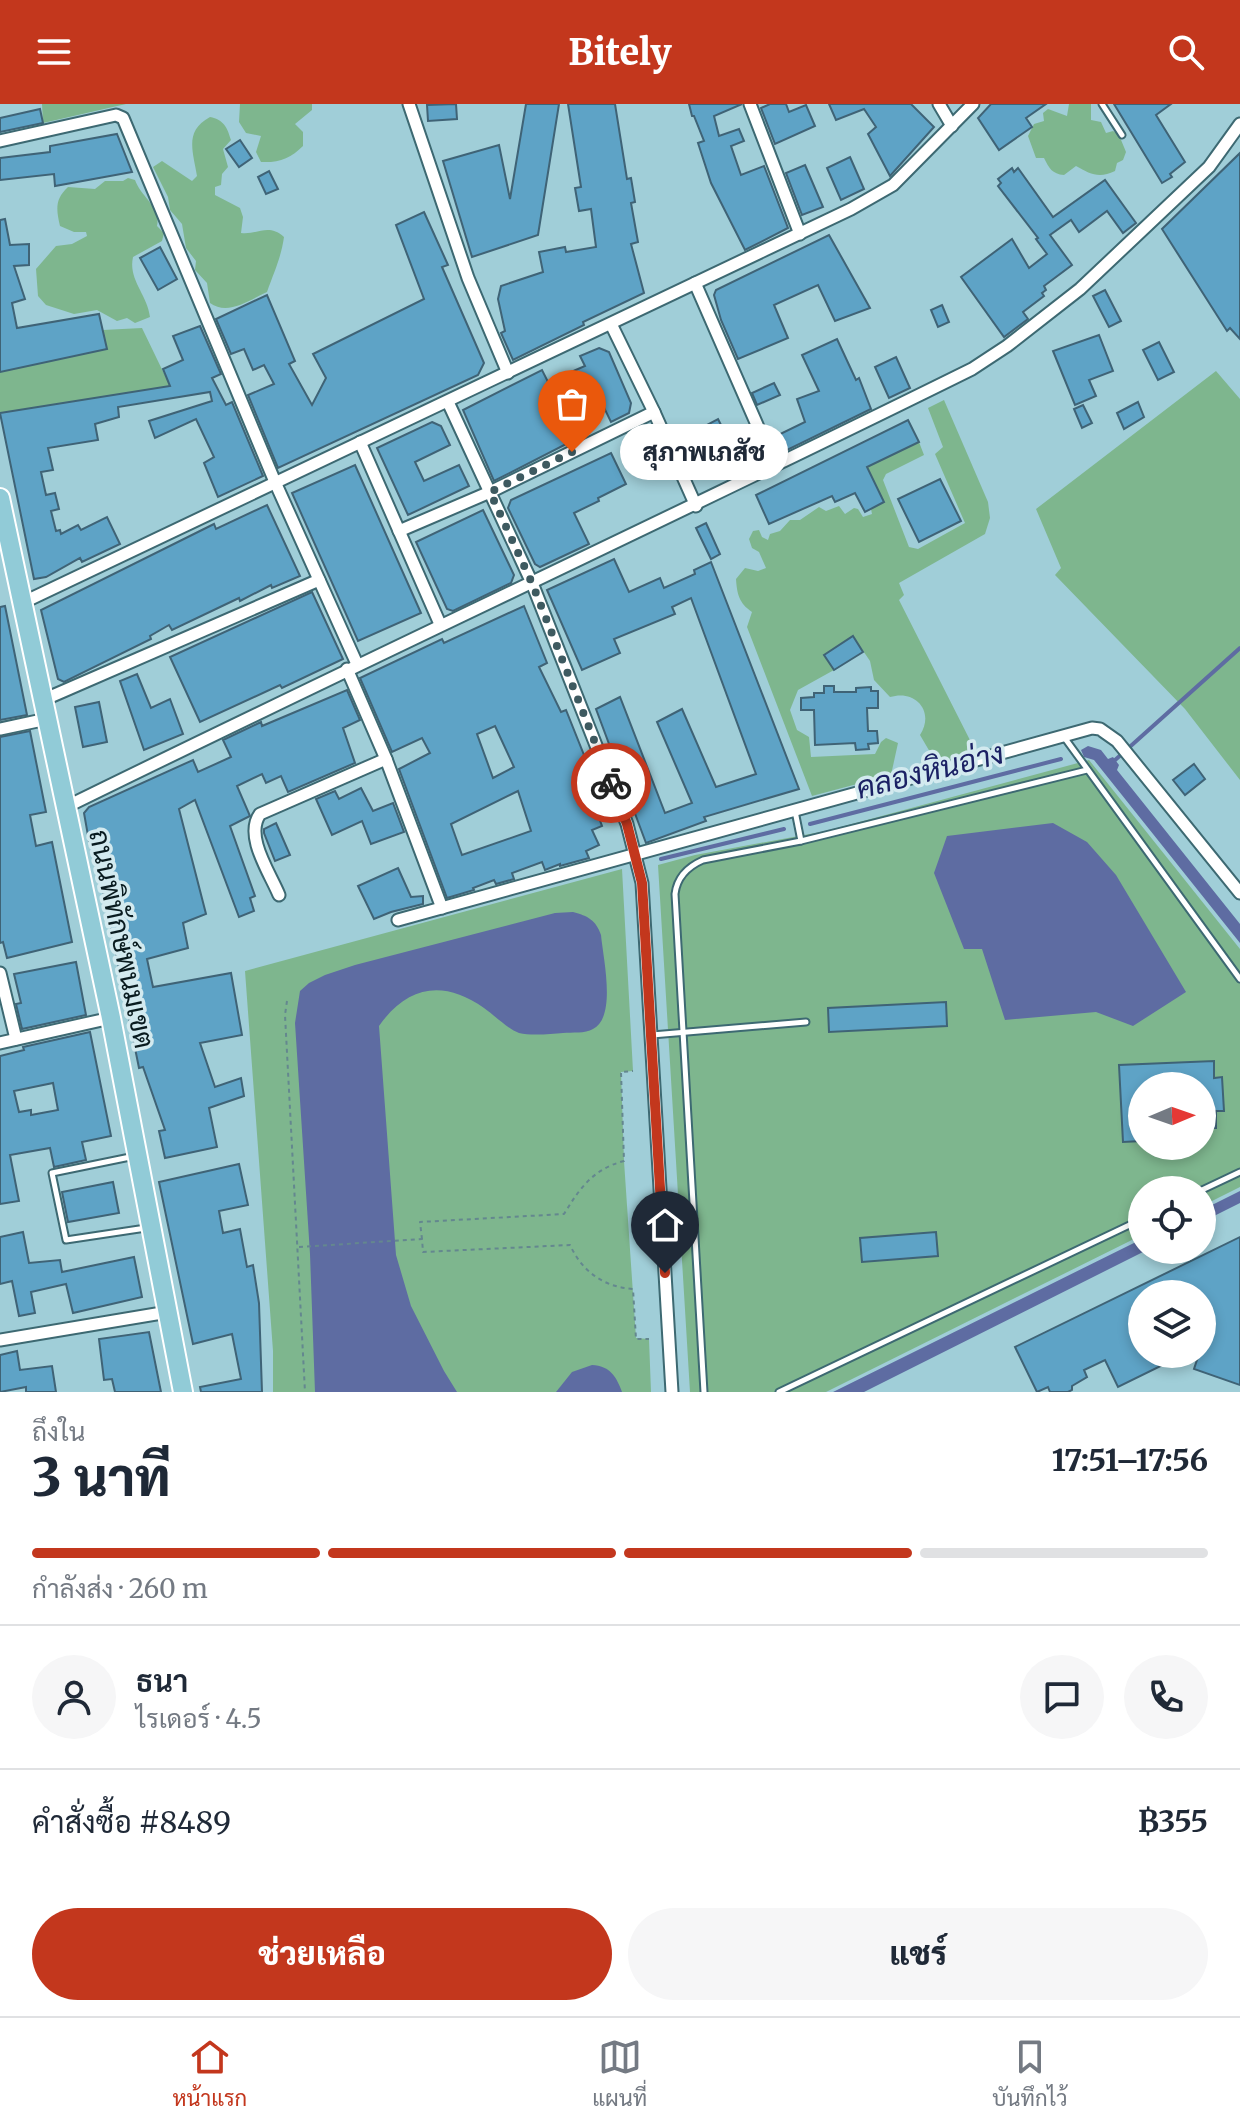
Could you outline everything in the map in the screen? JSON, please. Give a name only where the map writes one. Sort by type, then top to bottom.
[{"type":"main road","name":"ถนนพิทักษ์พนมเขต","points":[[0,498],[111,1018],[183,1392]]},
{"type":"street","points":[[409,104],[468,278],[508,373]]},
{"type":"street","points":[[750,104],[800,234]]},
{"type":"street","points":[[939,104],[952,126]]},
{"type":"street","points":[[22,603],[851,209],[893,185],[973,104]]},
{"type":"street","points":[[0,141],[116,115],[123,118],[319,580],[442,908]]},
{"type":"street","points":[[66,807],[352,666],[696,506],[972,369],[1080,289],[1209,167],[1240,124]]},
{"type":"street","points":[[695,283],[775,466]]},
{"type":"street","points":[[611,324],[696,506]]},
{"type":"street","points":[[448,402],[532,583],[636,854],[642,883],[672,1392]]},
{"type":"street","points":[[399,531],[490,492],[654,412]]},
{"type":"street","points":[[360,442],[440,624]]},
{"type":"street","points":[[43,700],[319,580]]},
{"type":"street","points":[[0,729],[47,719]]},
{"type":"street","points":[[398,920],[1083,729],[1100,729],[1122,747],[1240,893]]},
{"type":"street","points":[[279,895],[254,837],[255,822],[260,814],[386,759]]},
{"type":"street","points":[[0,973],[16,1039]]},
{"type":"street","points":[[0,1043],[111,1018]]},
{"type":"street","points":[[0,1340],[168,1312]]},
{"type":"lane","points":[[1102,104],[1122,135]]},
{"type":"lane","points":[[1062,735],[1240,979]]},
{"type":"lane","points":[[704,1392],[675,894],[680,878],[691,865],[703,860],[801,841],[1087,770]]},
{"type":"lane","points":[[795,811],[801,841]]},
{"type":"lane","points":[[651,1035],[806,1022]]},
{"type":"lane","points":[[137,1155],[52,1173],[66,1240],[151,1227]]},
{"type":"lane","points":[[1216,1183],[1240,1172]]},
{"type":"lane","points":[[779,1392],[1128,1226]]},
{"type":"path","points":[[287,1001],[285,1015],[305,1392]]},
{"type":"path","points":[[633,1071],[621,1072],[624,1161],[594,1174],[564,1214],[420,1222],[423,1252],[570,1245],[587,1270],[601,1281],[617,1288],[633,1289],[636,1339],[649,1339]]},
{"type":"path","points":[[299,1247],[422,1239]]},
{"type":"green space","points":[[42,104],[126,104],[43,123]]},
{"type":"green space","points":[[240,104],[312,104],[312,110],[295,124],[303,132],[303,146],[284,159],[261,162],[256,152],[261,136],[246,133],[239,122]]},
{"type":"green space","points":[[1069,104],[1091,104],[1091,120],[1101,122],[1106,133],[1113,131],[1119,135],[1126,152],[1115,171],[1095,174],[1076,166],[1064,175],[1051,170],[1044,158],[1036,158],[1028,136],[1034,124],[1044,121],[1043,113],[1048,109],[1067,116]]},
{"type":"green space","points":[[210,117],[224,125],[231,140],[223,149],[228,167],[222,174],[221,185],[215,187],[215,195],[240,208],[243,217],[241,233],[268,230],[284,237],[267,292],[224,308],[210,303],[207,283],[195,270],[196,261],[186,248],[182,224],[170,210],[168,197],[153,167],[162,161],[192,181],[197,176],[192,150],[193,135]]},
{"type":"green space","points":[[135,180],[156,213],[157,226],[164,233],[162,241],[133,257],[133,273],[150,317],[135,323],[127,318],[117,321],[97,310],[74,314],[46,305],[38,296],[36,269],[56,246],[72,244],[87,236],[86,232],[74,232],[60,226],[57,209],[61,196],[68,187],[95,189],[105,181]]},
{"type":"green space","points":[[142,328],[170,386],[0,413],[0,372],[106,349],[103,330]]},
{"type":"green space","points":[[1216,371],[1240,399],[1240,780],[1185,709],[1055,575],[1061,568],[1036,509]]},
{"type":"green space","points":[[944,400],[988,502],[990,518],[985,534],[899,583],[904,595],[899,600],[976,752],[937,764],[920,735],[925,718],[920,704],[908,696],[890,697],[874,680],[870,661],[853,636],[825,654],[834,670],[798,690],[790,710],[797,730],[809,737],[811,757],[875,754],[886,738],[898,743],[891,775],[812,796],[747,627],[752,612],[741,602],[738,594],[736,579],[745,568],[758,571],[766,568],[749,539],[753,531],[759,530],[762,537],[768,540],[770,534],[780,531],[790,520],[800,520],[819,507],[826,511],[839,506],[845,514],[854,508],[863,517],[872,514],[871,509],[884,502],[854,473],[919,442],[924,455],[886,474],[883,480],[909,547],[918,549],[965,523],[935,454],[943,447],[928,408]]},
{"type":"green space","points":[[1089,760],[1240,949],[1240,1187],[1216,1199],[1216,1176],[1128,1176],[1128,1242],[826,1392],[690,1392],[658,865],[695,855],[826,831]]},
{"type":"green space","points":[[622,869],[633,1071],[621,1072],[624,1161],[636,1338],[649,1339],[651,1392],[273,1392],[273,1351],[245,971]]},
{"type":"water","points":[[1088,746],[1101,750],[1108,759],[1113,757],[1119,765],[1117,770],[1240,924],[1240,943],[1094,760],[1084,757],[1081,750]]},
{"type":"water","points":[[1053,823],[1087,842],[1116,875],[1186,992],[1133,1026],[1096,1012],[1005,1020],[982,949],[964,949],[934,873],[947,836]]},
{"type":"water","points":[[573,912],[591,919],[601,935],[607,1000],[605,1012],[593,1029],[547,1034],[519,1033],[469,999],[440,990],[414,995],[401,1002],[379,1026],[396,1255],[411,1306],[457,1392],[315,1392],[310,1254],[295,1023],[300,991],[325,975],[355,965],[555,913]]},
{"type":"water","points":[[1240,1191],[1240,1203],[1216,1215],[1216,1203]]},
{"type":"water","points":[[1128,1246],[1128,1260],[864,1392],[833,1392]]},
{"type":"water","points":[[592,1365],[612,1373],[622,1392],[556,1392],[572,1372]]},
{"type":"building","points":[[456,104],[457,119],[428,121],[427,105]]},
{"type":"building","points":[[526,104],[559,104],[538,235],[472,257],[443,161],[499,145],[510,199]]},
{"type":"building","points":[[568,104],[615,104],[627,179],[631,178],[635,202],[631,203],[638,242],[631,244],[644,293],[513,360],[501,333],[505,331],[498,299],[501,286],[543,272],[539,252],[565,247],[566,252],[596,247],[591,209],[579,211],[575,188],[581,187]]},
{"type":"building","points":[[689,104],[742,104],[714,116],[719,136],[739,129],[744,141],[731,146],[741,175],[764,166],[788,228],[745,250],[711,183],[698,143],[704,141]]},
{"type":"building","points":[[770,104],[786,104],[789,112],[806,105],[815,126],[775,144],[761,108]]},
{"type":"building","points":[[829,104],[911,104],[934,127],[890,176],[868,134],[876,127],[864,109],[836,120]]},
{"type":"building","points":[[991,104],[1046,104],[1026,118],[1032,127],[999,150],[978,118]]},
{"type":"building","points":[[1114,104],[1171,104],[1156,115],[1185,162],[1170,174],[1172,177],[1162,183]]},
{"type":"building","points":[[40,109],[43,123],[0,132],[0,118]]},
{"type":"building","points":[[117,134],[132,172],[55,186],[54,174],[0,180],[0,158],[50,152],[50,146]]},
{"type":"building","points":[[240,140],[252,158],[239,167],[226,149]]},
{"type":"building","points":[[1240,153],[1240,339],[1230,328],[1227,331],[1162,229]]},
{"type":"building","points":[[850,157],[864,189],[841,200],[827,168]]},
{"type":"building","points":[[805,165],[823,207],[802,215],[786,173]]},
{"type":"building","points":[[1012,168],[1014,172],[1018,168],[1053,217],[1105,180],[1136,223],[1123,233],[1107,211],[1079,232],[1071,220],[1050,235],[1072,265],[1044,286],[1044,296],[1023,312],[1028,319],[1004,337],[961,277],[1012,239],[1029,268],[1047,254],[998,186],[1001,183],[998,179]]},
{"type":"building","points":[[269,171],[278,189],[266,194],[258,177]]},
{"type":"building","points":[[424,212],[448,265],[442,267],[484,363],[478,375],[278,468],[248,395],[274,384],[264,365],[253,370],[244,349],[231,354],[216,319],[267,295],[295,361],[289,364],[312,405],[326,378],[313,354],[424,299],[396,225]]},
{"type":"building","points":[[5,219],[10,245],[29,244],[29,265],[14,266],[25,299],[12,303],[17,328],[99,314],[107,349],[0,372],[0,220]]},
{"type":"building","points":[[829,235],[870,308],[835,321],[818,285],[774,305],[788,338],[738,359],[721,320],[714,295],[716,290]]},
{"type":"building","points":[[160,247],[177,279],[158,290],[140,258]]},
{"type":"building","points":[[1105,290],[1121,321],[1109,327],[1093,296]]},
{"type":"building","points":[[942,305],[949,322],[938,327],[931,310]]},
{"type":"building","points":[[200,326],[221,374],[212,378],[226,405],[232,402],[263,476],[218,497],[204,463],[214,457],[196,419],[155,438],[149,421],[212,401],[210,392],[118,407],[119,417],[95,424],[98,440],[48,448],[53,470],[41,472],[46,495],[55,493],[59,509],[51,511],[56,531],[60,530],[61,534],[78,525],[81,530],[107,517],[120,544],[82,562],[80,558],[46,577],[34,579],[0,413],[170,386],[163,369],[183,360],[173,336]]},
{"type":"building","points":[[1099,335],[1113,371],[1089,380],[1096,396],[1075,405],[1053,351]]},
{"type":"building","points":[[837,339],[856,380],[859,378],[871,409],[779,454],[772,438],[805,422],[797,399],[819,391],[802,355]]},
{"type":"building","points":[[1159,342],[1174,372],[1158,380],[1143,350]]},
{"type":"building","points":[[599,348],[609,352],[631,403],[629,413],[611,422],[595,389],[560,405],[576,439],[494,481],[463,410],[542,370],[548,382],[585,366],[580,356]]},
{"type":"building","points":[[896,357],[910,388],[889,398],[875,367]]},
{"type":"building","points":[[774,383],[780,395],[757,405],[752,393]]},
{"type":"building","points":[[1138,402],[1144,417],[1124,429],[1117,413]]},
{"type":"building","points":[[1083,405],[1092,423],[1082,428],[1074,409]]},
{"type":"building","points":[[718,419],[726,435],[742,428],[750,447],[704,466],[690,434]]},
{"type":"building","points":[[908,420],[919,442],[867,467],[884,502],[865,512],[855,493],[835,502],[832,496],[769,524],[756,495]]},
{"type":"building","points":[[432,422],[441,426],[450,445],[415,462],[424,481],[459,465],[469,486],[408,515],[377,448]]},
{"type":"building","points":[[611,453],[626,484],[574,513],[589,544],[540,567],[535,564],[508,508],[511,500]]},
{"type":"building","points":[[355,465],[421,613],[358,641],[292,493]]},
{"type":"building","points":[[940,479],[961,521],[919,542],[898,499]]},
{"type":"building","points":[[267,505],[300,576],[272,588],[271,585],[240,601],[239,598],[172,630],[169,625],[150,636],[151,639],[64,682],[58,679],[41,610],[214,524],[216,529]]},
{"type":"building","points":[[483,510],[514,575],[511,583],[453,611],[447,609],[416,542]]},
{"type":"building","points":[[706,523],[720,554],[711,559],[696,528]]},
{"type":"building","points":[[614,559],[629,592],[660,578],[664,588],[695,574],[694,570],[711,562],[799,789],[704,817],[706,821],[646,843],[596,709],[620,697],[665,813],[692,803],[657,722],[682,709],[716,787],[756,774],[691,598],[672,607],[675,614],[614,639],[620,653],[582,670],[547,590]]},
{"type":"building","points":[[312,592],[343,659],[200,722],[170,657]]},
{"type":"building","points":[[5,606],[27,715],[0,720],[0,607]]},
{"type":"building","points":[[524,606],[547,663],[539,667],[561,712],[566,710],[600,795],[592,799],[602,826],[592,830],[599,845],[586,851],[589,858],[545,870],[542,862],[512,873],[514,879],[496,884],[494,880],[447,898],[399,769],[430,753],[422,738],[392,752],[360,678],[442,639],[444,643]],"holes":[[[495,726],[514,767],[493,778],[477,734]],[[518,791],[531,831],[462,855],[451,824]]]},
{"type":"building","points":[[853,636],[863,652],[834,670],[824,655]]},
{"type":"building","points":[[137,674],[151,708],[170,699],[183,734],[144,750],[120,681]]},
{"type":"building","points":[[824,686],[834,686],[834,692],[856,692],[856,688],[871,687],[871,691],[878,691],[878,708],[867,708],[868,731],[877,731],[878,743],[868,744],[869,749],[856,750],[855,743],[815,745],[814,710],[801,710],[801,698],[824,693]]},
{"type":"building","points":[[347,690],[360,720],[343,728],[355,763],[288,792],[281,776],[266,783],[262,774],[237,786],[250,816],[230,826],[255,896],[250,898],[254,911],[239,917],[195,800],[179,809],[206,914],[183,923],[188,948],[147,959],[153,987],[231,973],[242,1035],[200,1043],[215,1087],[241,1078],[244,1096],[209,1108],[217,1147],[165,1158],[159,1131],[165,1130],[143,1067],[139,1068],[84,813],[89,807],[193,760],[198,772],[231,757],[223,740],[261,722],[262,726]]},
{"type":"building","points":[[99,702],[107,742],[83,747],[75,707]]},
{"type":"building","points":[[30,731],[46,812],[30,815],[36,846],[52,842],[72,942],[7,958],[3,942],[0,943],[0,737]]},
{"type":"building","points":[[1194,764],[1205,779],[1185,795],[1173,780]]},
{"type":"building","points":[[361,788],[373,811],[393,803],[404,832],[371,844],[362,821],[332,835],[316,799],[335,791],[339,799]]},
{"type":"building","points":[[276,823],[290,855],[275,861],[264,829]]},
{"type":"building","points":[[398,868],[411,897],[423,896],[423,904],[374,919],[358,886]]},
{"type":"building","points":[[76,962],[86,1015],[22,1029],[16,1004],[21,1003],[14,974]]},
{"type":"building","points":[[946,1002],[947,1026],[829,1032],[828,1008]]},
{"type":"building","points":[[90,1032],[111,1136],[82,1142],[86,1160],[54,1167],[50,1148],[10,1155],[19,1201],[0,1204],[0,1056],[24,1050],[23,1047]],"holes":[[[53,1083],[58,1110],[31,1115],[31,1110],[19,1112],[14,1091]]]},
{"type":"building","points":[[1214,1061],[1214,1072],[1128,1072],[1128,1142],[1123,1142],[1119,1065]]},
{"type":"building","points":[[1222,1077],[1224,1111],[1216,1111],[1216,1078]]},
{"type":"building","points":[[239,1164],[248,1205],[219,1211],[223,1233],[240,1229],[247,1267],[253,1265],[259,1303],[262,1392],[201,1392],[200,1387],[241,1379],[232,1334],[193,1344],[159,1182]]},
{"type":"building","points":[[113,1182],[119,1213],[68,1222],[62,1192]]},
{"type":"building","points":[[23,1232],[29,1263],[60,1260],[62,1272],[134,1257],[142,1297],[73,1313],[66,1284],[31,1292],[35,1313],[19,1316],[12,1281],[0,1284],[0,1237]]},
{"type":"building","points":[[936,1232],[938,1256],[862,1262],[860,1238]]},
{"type":"building","points":[[1240,1237],[1240,1385],[1194,1369],[1216,1368],[1216,1280],[1152,1280],[1185,1264],[1216,1264],[1216,1249]]},
{"type":"building","points":[[1128,1292],[1128,1368],[1157,1368],[1118,1387],[1105,1360],[1084,1370],[1087,1377],[1068,1392],[1050,1392],[1048,1387],[1037,1392],[1015,1347]]},
{"type":"building","points":[[149,1332],[161,1392],[115,1392],[112,1379],[104,1380],[99,1339]]},
{"type":"building","points":[[17,1351],[20,1370],[52,1366],[56,1392],[26,1392],[26,1387],[0,1392],[0,1355]]},
{"type":"waterway","name":"คลองหินอ่าง","points":[[1114,761],[1240,648]]},
{"type":"waterway","name":"คลองหินอ่าง","points":[[810,824],[1061,759]]},
{"type":"waterway","name":"คลองหินอ่าง","points":[[661,859],[784,829]]},
{"type":"way so far","points":[[572,452],[490,492],[532,583],[611,783]]},
{"type":"place","name":"สุภาพเภสัช","points":[[572,452]]},
{"type":"route","points":[[611,783],[627,824],[642,883],[665,1273]]}]
